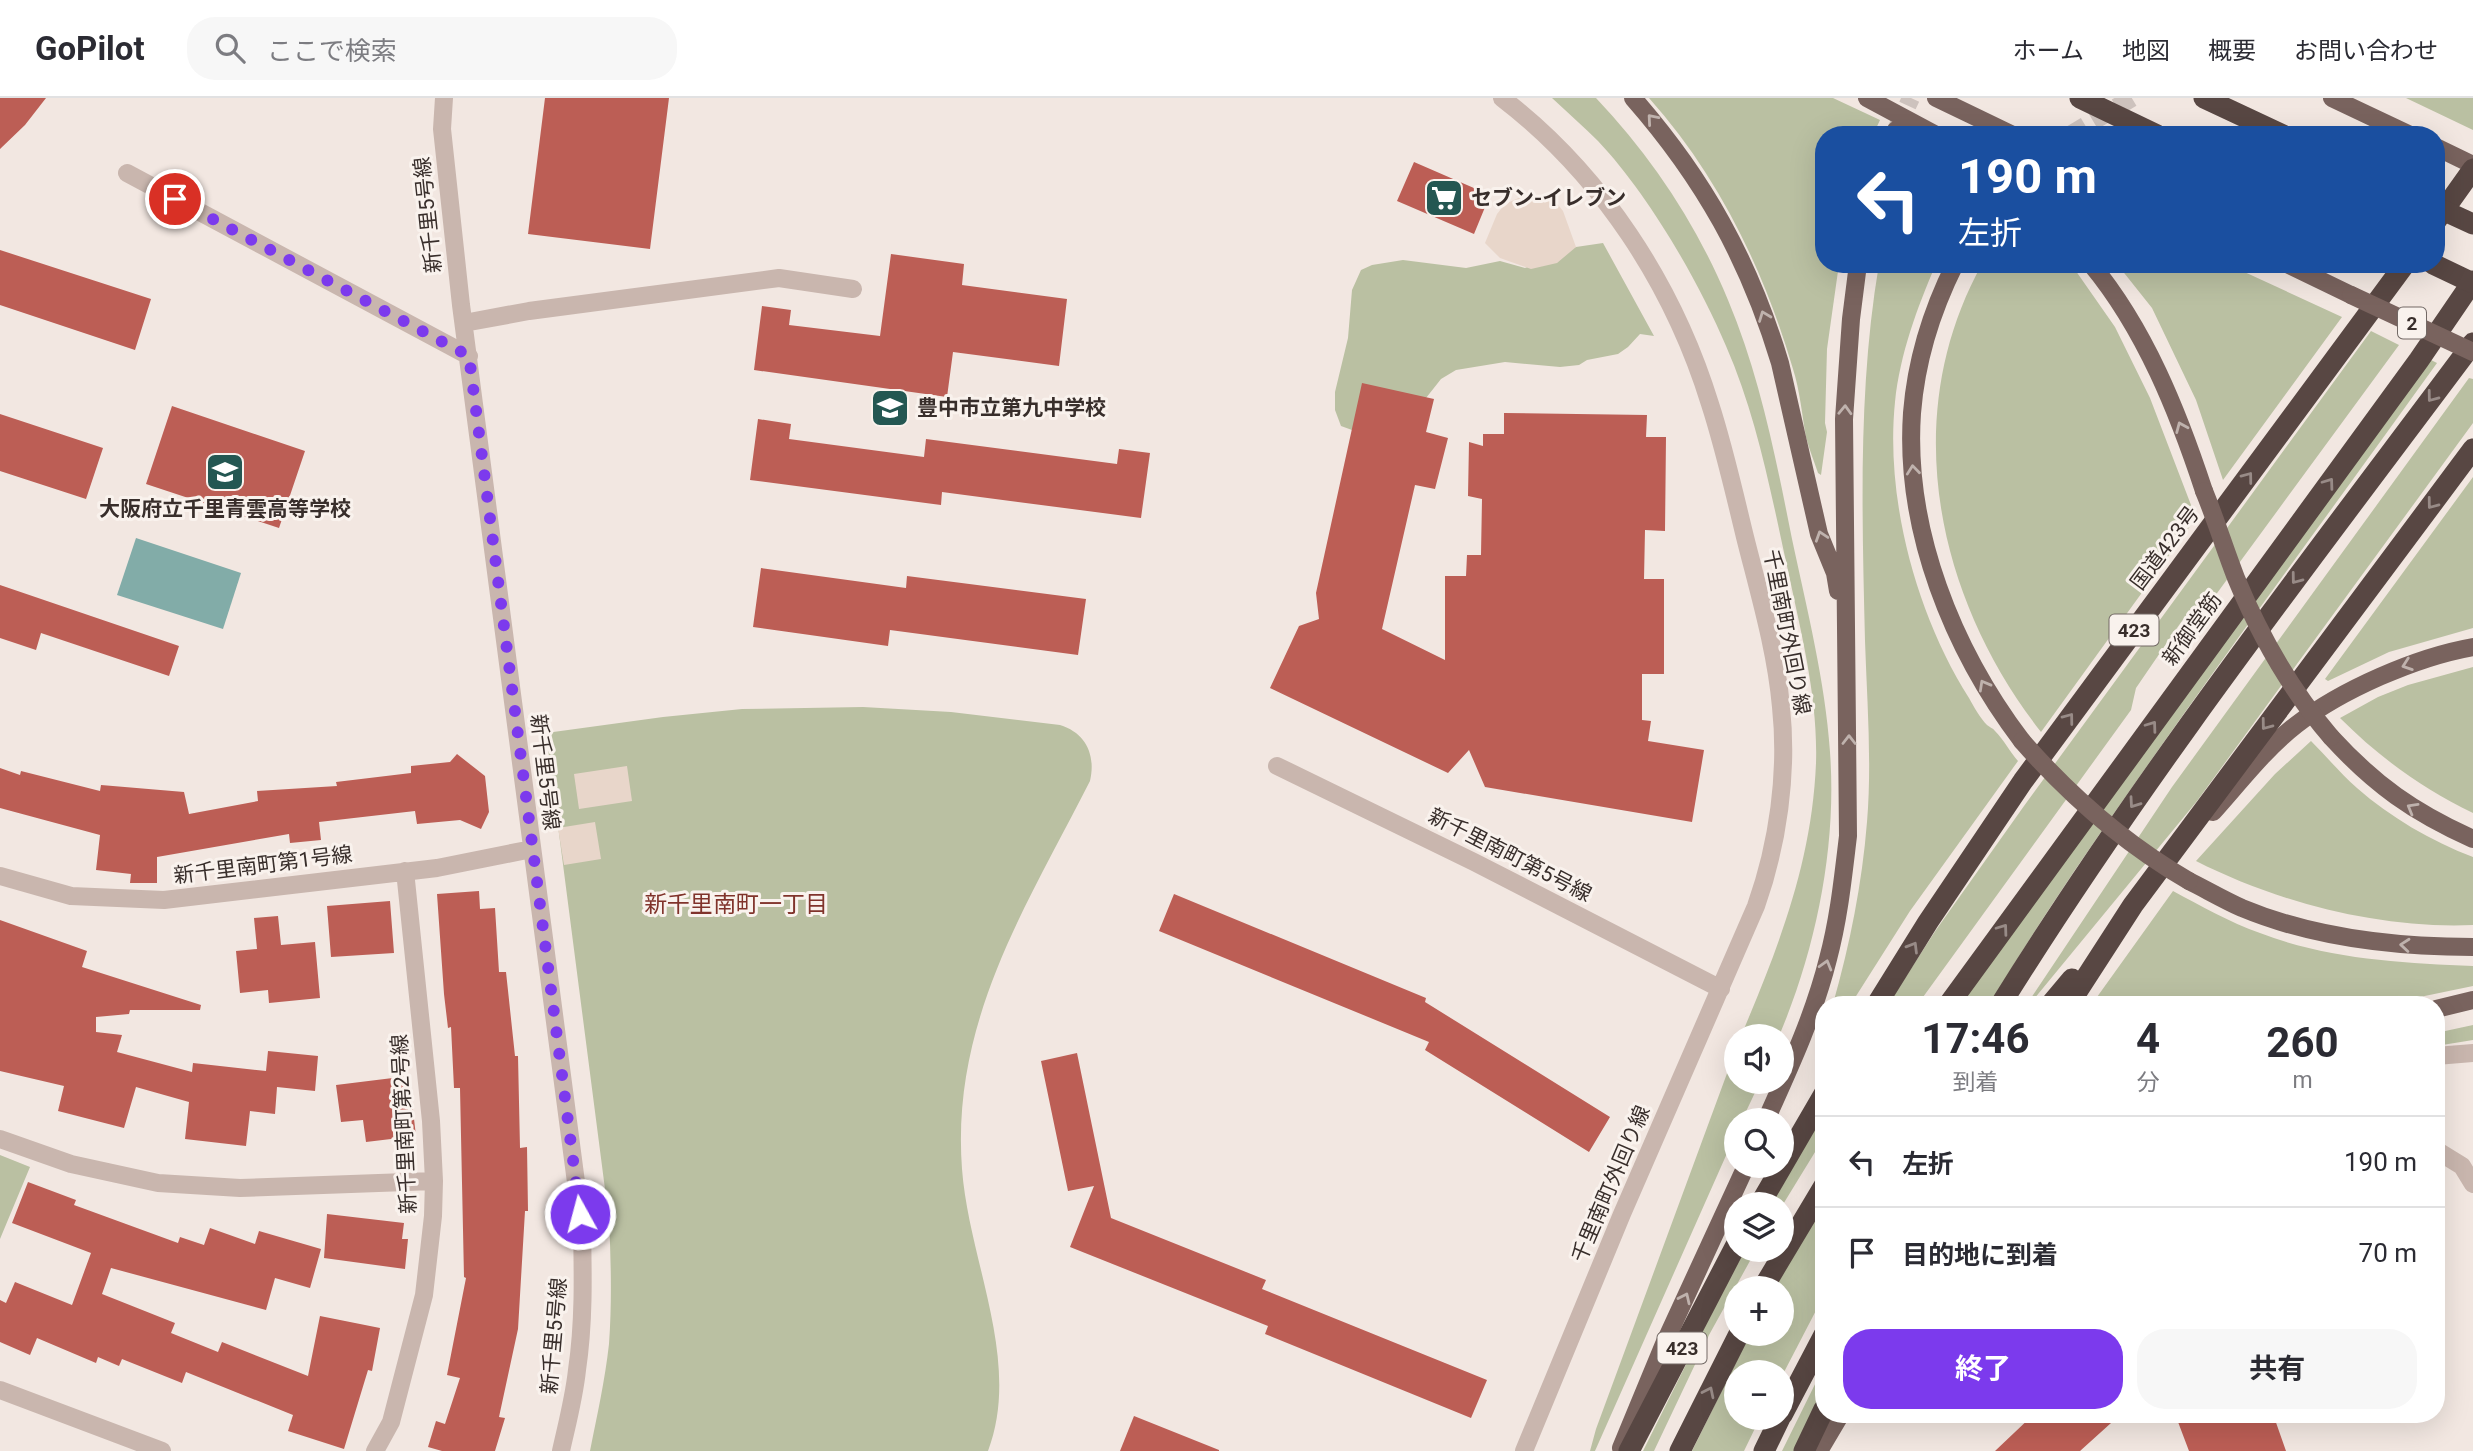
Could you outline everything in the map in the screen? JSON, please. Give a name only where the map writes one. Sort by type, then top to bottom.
[{"type":"highway","points":[[2080,98],[2138,126]]},
{"type":"highway","points":[[2204,98],[2264,126]]},
{"type":"highway","points":[[2445,208],[2473,167]]},
{"type":"highway","points":[[2445,211],[2473,224]]},
{"type":"highway","points":[[2445,269],[2473,282]]},
{"type":"highway","name":"国道423号","points":[[1882,996],[2022,781],[2398,273]]},
{"type":"highway","name":"新御堂筋","points":[[1955,996],[2473,282]]},
{"type":"highway","points":[[2006,996],[2100,852],[2218,683],[2473,343]]},
{"type":"highway","points":[[2058,996],[2154,878],[2473,449]]},
{"type":"highway","points":[[2074,996],[2133,905]]},
{"type":"highway","points":[[1767,1192],[1815,1109]]},
{"type":"highway","points":[[1770,1276],[1815,1201]]},
{"type":"highway","name":"423","points":[[1629,1451],[1727,1262]]},
{"type":"highway","name":"423","points":[[1680,1451],[1733,1346]]},
{"type":"highway","points":[[1794,1392],[1815,1352]]},
{"type":"highway","points":[[1804,1451],[1817,1423]]},
{"type":"highway","points":[[1765,1451],[1775,1430]]},
{"type":"main road","points":[[1633,98],[1665,134],[1707,194],[1759,302],[1780,363],[1819,534],[1835,573],[1848,649]]},
{"type":"main road","points":[[1867,98],[1919,126]]},
{"type":"main road","points":[[1936,98],[1994,126]]},
{"type":"main road","points":[[2332,98],[2391,126]]},
{"type":"main road","points":[[2445,152],[2473,167]]},
{"type":"main road","points":[[1817,996],[1841,901],[1848,836],[1844,419],[1857,273]]},
{"type":"main road","points":[[1951,273],[1930,326],[1918,374],[1912,423],[1914,477],[1925,543],[1941,593],[1973,665],[1995,704],[2022,741],[2059,782],[2132,845],[2189,881],[2241,907],[2319,931],[2391,944],[2473,947]]},
{"type":"main road","points":[[2097,273],[2128,316],[2144,345],[2184,434],[2238,582],[2268,648],[2296,693],[2357,765],[2389,793],[2435,821],[2473,839]]},
{"type":"main road","name":"2","points":[[2306,273],[2473,352]]},
{"type":"main road","points":[[2154,878],[2264,753],[2297,725],[2366,683],[2396,669],[2473,647]]},
{"type":"main road","points":[[2445,1007],[2473,1000]]},
{"type":"main road","points":[[1771,1108],[1815,1003]]},
{"type":"main road","points":[[1620,1451],[1664,1344],[1740,1178]]},
{"type":"main road","points":[[1819,1451],[1836,1423]]},
{"type":"street","name":"新千里5号線","points":[[444,98],[442,129],[464,323],[582,1228],[583,1297],[580,1343],[574,1391],[561,1451]]},
{"type":"street","name":"千里南町外回り線","points":[[1502,98],[1564,152],[1593,185],[1630,236],[1687,340],[1710,403],[1765,616],[1782,706],[1782,757],[1777,815],[1765,879],[1748,927],[1622,1214],[1524,1451]]},
{"type":"street","points":[[127,173],[469,356]]},
{"type":"street","points":[[464,323],[529,311],[779,278],[853,289]]},
{"type":"street","name":"新千里南町第5号線","points":[[1277,766],[1474,862],[1721,989]]},
{"type":"street","name":"新千里南町第1号線","points":[[0,876],[71,896],[164,900],[405,872],[532,849]]},
{"type":"street","name":"新千里南町第2号線","points":[[375,1451],[391,1422],[424,1294],[434,1181],[428,1089],[405,872]]},
{"type":"street","points":[[2445,1055],[2473,1053]]},
{"type":"street","points":[[0,1139],[71,1164],[158,1183],[240,1188],[434,1181]]},
{"type":"street","points":[[2445,1156],[2462,1166],[2473,1184]]},
{"type":"street","points":[[0,1390],[162,1451]]},
{"type":"green space","points":[[1552,98],[1596,98],[1636,144],[1687,219],[1716,272],[1739,329],[1766,418],[1780,479],[1820,672],[1828,725],[1831,788],[1827,861],[1821,897],[1804,968],[1784,1024],[1746,1024],[1791,903],[1808,835],[1816,739],[1804,645],[1763,459],[1747,402],[1726,346],[1715,320],[1670,239],[1635,186],[1598,141]]},
{"type":"green space","points":[[1649,98],[1833,98],[1880,120],[1877,126],[1815,126],[1815,273],[1838,273],[1827,349],[1827,432],[1821,475],[1807,442],[1793,369],[1753,260],[1717,191],[1674,128]]},
{"type":"green space","points":[[2406,98],[2473,98],[2473,130]]},
{"type":"green space","points":[[1603,243],[1654,336],[1640,334],[1618,354],[1587,360],[1579,365],[1560,367],[1505,362],[1456,370],[1441,379],[1426,398],[1352,430],[1341,426],[1335,410],[1335,392],[1348,338],[1352,290],[1361,270],[1372,265],[1403,260],[1466,268],[1500,261],[1525,268],[1576,247]]},
{"type":"green space","points":[[1878,273],[1932,273],[1910,332],[1897,384],[1893,439],[1900,517],[1920,594],[1950,666],[1980,716],[2018,761],[1910,911],[1856,996],[1835,996],[1859,891],[1868,799],[1863,452],[1872,310]]},
{"type":"green space","points":[[1978,273],[2077,273],[2115,327],[2150,398],[2196,518],[2041,732],[2005,680],[1976,624],[1954,566],[1941,506],[1936,444],[1941,383],[1956,323]]},
{"type":"green space","points":[[2124,273],[2247,273],[2342,317],[2223,480],[2196,400],[2152,308]]},
{"type":"green space","points":[[2371,331],[2399,345],[2212,600],[2207,606],[2187,614],[2136,688],[2131,710],[1924,996],[1893,996],[1936,930]]},
{"type":"green space","points":[[2429,359],[2437,363],[2133,786],[1995,996],[1965,996]]},
{"type":"green space","points":[[2469,378],[2473,379],[2473,423],[2197,801],[2036,996],[2032,996],[2172,787]]},
{"type":"green space","points":[[2473,477],[2473,628],[2389,652],[2328,681],[2325,679]]},
{"type":"green space","points":[[2473,667],[2473,813],[2403,772],[2340,718],[2378,697],[2408,685]]},
{"type":"green space","points":[[863,707],[951,712],[1060,725],[1077,733],[1087,746],[1092,762],[1090,781],[1018,920],[998,967],[981,1014],[968,1064],[962,1115],[962,1169],[997,1347],[999,1382],[997,1417],[988,1451],[590,1451],[609,1344],[609,1220],[546,733],[742,709]]},
{"type":"green space","points":[[2311,741],[2351,782],[2383,809],[2442,844],[2473,857],[2473,925],[2402,923],[2331,910],[2261,889],[2196,861],[2275,774]]},
{"type":"green space","points":[[2173,891],[2249,929],[2312,949],[2392,961],[2473,966],[2473,986],[2425,996],[2098,996]]},
{"type":"green space","points":[[2473,1025],[2473,1040],[2445,1045],[2445,1031]]},
{"type":"green space","points":[[1724,1082],[1724,1094],[1754,1094],[1748,1108],[1724,1108],[1724,1160],[1595,1451],[1590,1451]]},
{"type":"green space","points":[[1815,1124],[1815,1152],[1791,1192],[1776,1192],[1784,1178],[1794,1178],[1794,1160]]},
{"type":"green space","points":[[0,1155],[30,1167],[0,1239]]},
{"type":"green space","points":[[1815,1216],[1815,1312],[1790,1360],[1737,1360],[1744,1346],[1794,1346],[1794,1276],[1781,1276],[1789,1262],[1794,1262],[1794,1253]]},
{"type":"green space","points":[[1737,1262],[1749,1262],[1742,1276],[1730,1276]]},
{"type":"green space","points":[[1724,1288],[1724,1308],[1654,1451],[1643,1451]]},
{"type":"green space","points":[[1815,1384],[1815,1408],[1794,1451],[1782,1451]]},
{"type":"green space","points":[[1724,1386],[1724,1430],[1754,1430],[1744,1451],[1692,1451]]},
{"type":"shaded area","points":[[1538,195],[1555,201],[1563,211],[1576,247],[1557,263],[1531,269],[1500,258],[1485,243],[1497,214],[1505,204],[1521,197]]},
{"type":"shaded area","points":[[627,766],[632,801],[579,809],[574,774]]},
{"type":"shaded area","points":[[595,822],[601,859],[564,865],[558,828]]},
{"type":"water","points":[[136,538],[241,573],[223,629],[117,595]]},
{"type":"building","points":[[0,98],[46,98],[25,125],[0,149]]},
{"type":"building","points":[[545,98],[669,98],[650,249],[528,234]]},
{"type":"building","name":"セブン-イレブン","points":[[1414,162],[1490,195],[1474,234],[1397,201]]},
{"type":"building","points":[[0,250],[151,299],[135,350],[0,305]]},
{"type":"building","points":[[891,254],[964,264],[962,285],[1067,299],[1059,366],[953,352],[947,397],[754,370],[762,306],[791,310],[789,325],[880,336]]},
{"type":"building","points":[[1362,383],[1434,399],[1426,432],[1448,438],[1435,489],[1415,485],[1382,629],[1445,660],[1445,576],[1466,576],[1467,555],[1481,555],[1482,499],[1468,496],[1469,442],[1483,446],[1483,434],[1504,434],[1504,413],[1647,415],[1646,437],[1666,437],[1665,531],[1645,530],[1644,579],[1664,579],[1664,674],[1642,674],[1642,720],[1651,721],[1648,741],[1704,750],[1692,822],[1485,787],[1469,750],[1448,773],[1270,688],[1299,626],[1319,619],[1316,593]]},
{"type":"building","points":[[172,406],[305,451],[279,528],[146,484]]},
{"type":"building","points":[[0,414],[103,448],[86,499],[0,471]]},
{"type":"building","points":[[758,419],[791,424],[789,439],[924,457],[926,439],[1117,464],[1119,449],[1150,453],[1141,518],[942,492],[941,505],[750,480]]},
{"type":"building","points":[[761,568],[906,588],[907,576],[1086,599],[1078,655],[890,630],[888,646],[753,627]]},
{"type":"building","points":[[0,585],[179,646],[169,676],[41,633],[36,650],[0,638]]},
{"type":"building","points":[[457,754],[485,776],[489,812],[481,829],[460,820],[417,824],[415,811],[319,822],[321,840],[290,843],[289,834],[157,857],[157,883],[130,883],[131,874],[96,870],[100,835],[0,808],[0,768],[20,775],[21,771],[100,791],[101,785],[184,792],[189,814],[258,801],[257,791],[337,786],[336,782],[411,773],[411,766],[450,762]]},
{"type":"building","points":[[479,891],[480,909],[495,908],[499,972],[506,972],[515,1056],[518,1056],[520,1148],[527,1147],[528,1211],[525,1211],[518,1329],[499,1417],[505,1418],[495,1451],[442,1451],[428,1447],[436,1421],[445,1424],[460,1378],[447,1375],[466,1278],[460,1088],[454,1088],[451,1027],[448,1028],[444,994],[437,894]]},
{"type":"building","points":[[1174,894],[1426,998],[1425,1002],[1610,1117],[1589,1152],[1425,1050],[1429,1042],[1159,931]]},
{"type":"building","points":[[390,901],[394,953],[331,957],[327,906]]},
{"type":"building","points":[[278,916],[281,945],[315,942],[320,998],[269,1003],[268,990],[240,993],[236,951],[257,949],[254,918]]},
{"type":"building","points":[[0,920],[87,951],[82,967],[201,1005],[200,1010],[130,1010],[129,1014],[96,1017],[96,1032],[122,1035],[117,1052],[192,1072],[193,1063],[266,1071],[268,1051],[318,1056],[315,1091],[277,1087],[275,1114],[250,1111],[246,1146],[185,1139],[189,1102],[136,1087],[124,1128],[58,1111],[64,1086],[0,1071]]},
{"type":"building","points":[[1077,1053],[1111,1218],[1266,1280],[1262,1289],[1487,1380],[1471,1418],[1265,1334],[1268,1326],[1070,1247],[1094,1186],[1068,1191],[1041,1061]]},
{"type":"building","points":[[409,1076],[416,1136],[366,1142],[363,1120],[341,1122],[336,1085]]},
{"type":"building","points":[[28,1182],[76,1200],[74,1205],[178,1243],[180,1237],[204,1245],[210,1228],[255,1244],[259,1231],[321,1249],[310,1288],[275,1278],[266,1310],[111,1268],[102,1294],[175,1323],[171,1333],[218,1352],[222,1342],[308,1376],[320,1316],[380,1328],[372,1371],[368,1370],[344,1449],[288,1431],[293,1415],[186,1372],[182,1383],[122,1359],[119,1366],[98,1357],[96,1363],[37,1338],[30,1355],[0,1342],[0,1300],[6,1303],[15,1282],[72,1305],[91,1253],[12,1223]]},
{"type":"building","points":[[327,1214],[404,1223],[402,1239],[408,1239],[405,1269],[324,1258]]},
{"type":"building","points":[[1134,1416],[1219,1450],[1219,1451],[1120,1451]]},
{"type":"building","points":[[2025,1423],[2111,1423],[2080,1451],[1995,1451]]},
{"type":"building","points":[[2178,1423],[2276,1423],[2286,1451],[2189,1451]]},
{"type":"tunnel","points":[[1898,126],[1911,98]]},
{"type":"tunnel","points":[[2085,126],[2132,98]]},
{"type":"place","name":"セブン-イレブン","points":[[1444,198]]},
{"type":"place","name":"豊中市立第九中学校","points":[[890,408]]},
{"type":"place","name":"大阪府立千里青雲高等学校","points":[[225,472]]},
{"type":"district","name":"新千里南町一丁目","points":[[736,904]]},
{"type":"route","points":[[175,199],[469,356],[580,1214]]}]
